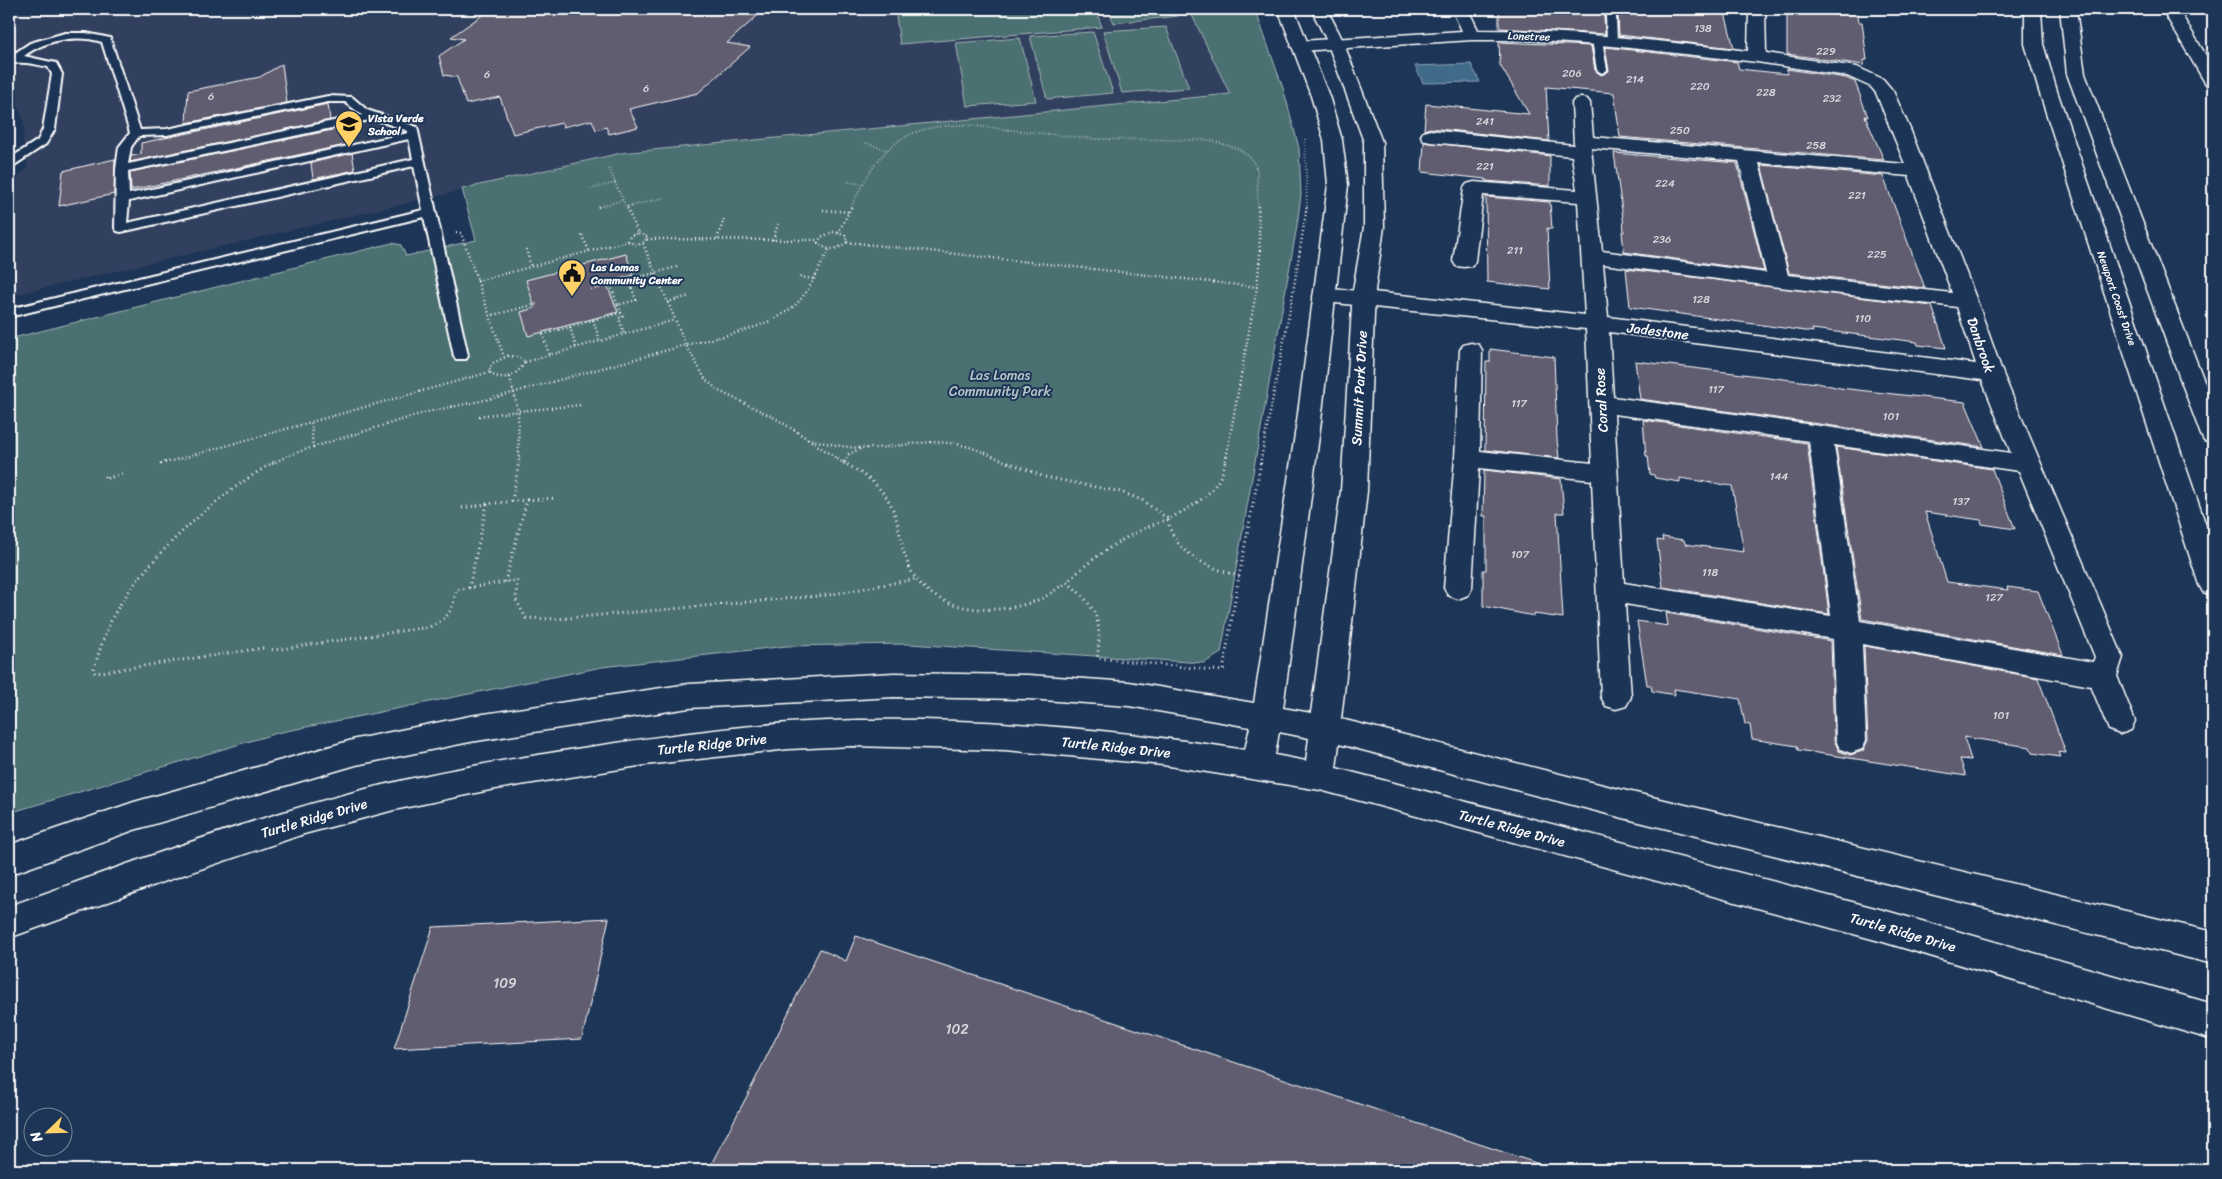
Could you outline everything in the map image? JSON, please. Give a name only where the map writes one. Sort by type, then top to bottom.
[{"type":"main road","points":[[1258,764],[1273,680],[1309,421],[1338,185],[1333,140],[1320,96],[1286,9]]},
{"type":"main road","name":"Summit Park Drive","points":[[1318,9],[1335,44],[1374,142],[1374,226],[1364,298],[1354,491],[1330,676],[1320,777]]},
{"type":"main road","points":[[1460,9],[1472,35]]},
{"type":"main road","points":[[1757,9],[1757,58]]},
{"type":"main road","name":"Newport Coast Drive","points":[[2033,9],[2034,44],[2048,91],[2213,585]]},
{"type":"main road","points":[[2068,9],[2076,74],[2213,435]]},
{"type":"main road","points":[[2170,9],[2213,81]]},
{"type":"main road","name":"Lonetree","points":[[1300,46],[1472,35],[1525,35],[1604,40],[1757,58]]},
{"type":"main road","name":"Danbrook","points":[[1757,58],[1851,71],[1877,83],[1884,91],[1966,302],[1991,374],[2109,658],[2102,676]]},
{"type":"main road","name":"Coral Rose","points":[[1581,103],[1582,146],[1598,323],[1616,698]]},
{"type":"main road","points":[[1430,136],[1748,157],[1915,171]]},
{"type":"main road","points":[[1748,157],[1779,281]]},
{"type":"main road","points":[[1464,261],[1474,188],[1588,198]]},
{"type":"main road","points":[[1592,256],[1779,281],[1966,302]]},
{"type":"main road","name":"Jadestone","points":[[1324,296],[1364,298],[1598,323],[1991,374]]},
{"type":"main road","points":[[1458,588],[1467,458],[1471,350]]},
{"type":"main road","points":[[1602,404],[2029,464]]},
{"type":"main road","points":[[1820,434],[1846,630],[1851,740]]},
{"type":"main road","points":[[1467,458],[1605,473]]},
{"type":"main road","points":[[1611,591],[1846,630],[2102,676],[2120,721]]},
{"type":"main road","points":[[9,860],[143,814],[356,752],[470,728],[689,696],[894,685],[1028,687],[1129,694],[1326,728],[1619,803],[2213,948]]},
{"type":"main road","name":"Turtle Ridge Drive","points":[[9,922],[237,841],[349,807],[475,779],[594,758],[710,742],[827,734],[955,734],[1032,737],[1258,764],[1320,777],[1883,926],[2213,1022]]},
{"type":"lane","points":[[1602,70],[1604,40],[1611,16]]},
{"type":"lane","points":[[12,60],[26,50],[60,38],[83,35],[97,36],[106,40],[136,133]]},
{"type":"lane","points":[[9,164],[42,142],[49,129],[57,74],[52,66],[36,61],[12,60]]},
{"type":"lane","points":[[419,161],[121,228],[123,199],[122,169],[125,147],[136,133],[167,132],[339,98],[348,99],[363,112],[413,129],[461,356]]},
{"type":"lane","points":[[122,169],[374,116]]},
{"type":"lane","points":[[123,199],[414,135]]},
{"type":"lane","points":[[9,313],[430,212]]},
{"type":"path","points":[[643,244],[686,345],[706,380],[719,391],[775,418],[808,439],[816,447],[845,462],[867,477],[890,502],[894,510],[904,554],[915,579],[938,600],[988,609],[1022,605],[1038,600],[1067,582],[1084,564],[1111,544],[1192,507],[1210,492],[1224,470],[1257,288],[1260,257],[1257,169],[1251,158],[1232,146],[1202,140],[1094,139],[956,125],[911,135],[886,150],[864,184],[838,233]]},
{"type":"path","points":[[1067,582],[1096,610],[1100,627],[1098,658],[1223,671],[1239,576],[1290,309],[1308,200],[1307,148],[1304,132]]},
{"type":"path","points":[[866,144],[886,150]]},
{"type":"path","points":[[609,168],[638,233]]},
{"type":"path","points":[[848,182],[864,184]]},
{"type":"path","points":[[591,190],[615,183]]},
{"type":"path","points":[[627,207],[663,198]]},
{"type":"path","points":[[598,207],[623,200]]},
{"type":"path","points":[[823,210],[849,212]]},
{"type":"path","points":[[717,239],[725,217]]},
{"type":"path","points":[[773,240],[778,224]]},
{"type":"path","points":[[452,234],[461,233],[504,357]]},
{"type":"path","points":[[628,241],[630,236],[638,233],[644,235],[647,239],[819,240],[824,235],[838,233],[845,235],[847,242]]},
{"type":"path","points":[[582,235],[589,251]]},
{"type":"path","points":[[477,281],[628,241],[634,245],[643,244],[647,239]]},
{"type":"path","points":[[819,240],[822,247],[829,249],[842,247],[847,242]]},
{"type":"path","points":[[847,242],[1257,288]]},
{"type":"path","points":[[526,249],[531,266]]},
{"type":"path","points":[[829,249],[800,302],[783,314],[759,325],[514,393],[427,412],[370,428],[284,458],[234,490],[201,517],[154,561],[115,612],[93,670],[95,673],[100,674],[263,648],[274,650],[429,627],[441,623],[450,614],[456,590],[517,580],[514,594],[516,606],[526,618],[557,619],[828,595],[915,579]]},
{"type":"path","points":[[591,290],[676,267]]},
{"type":"path","points":[[800,277],[814,279]]},
{"type":"path","points":[[618,305],[636,300],[629,280]]},
{"type":"path","points":[[610,285],[623,317],[619,318],[624,334]]},
{"type":"path","points":[[667,302],[690,296]]},
{"type":"path","points":[[489,316],[538,304]]},
{"type":"path","points":[[549,355],[542,333],[621,313]]},
{"type":"path","points":[[593,320],[600,341]]},
{"type":"path","points":[[490,372],[498,378],[510,376],[520,371],[525,362],[675,320]]},
{"type":"path","points":[[570,327],[576,347]]},
{"type":"path","points":[[490,372],[493,363],[504,357],[518,357],[525,362]]},
{"type":"path","points":[[160,464],[490,372]]},
{"type":"path","points":[[510,376],[518,411],[520,457],[512,501]]},
{"type":"path","points":[[479,416],[581,405]]},
{"type":"path","points":[[311,423],[313,447]]},
{"type":"path","points":[[808,439],[849,448],[875,448],[917,442],[951,443],[984,453],[1045,477],[1121,492],[1142,500],[1168,519]]},
{"type":"path","points":[[845,462],[849,454],[862,448]]},
{"type":"path","points":[[105,476],[105,479],[122,474]]},
{"type":"path","points":[[462,508],[512,501],[556,498]]},
{"type":"path","points":[[505,582],[526,500]]},
{"type":"path","points":[[469,588],[487,504]]},
{"type":"path","points":[[1168,519],[1168,526],[1172,533],[1190,553],[1205,565],[1224,573],[1239,576]]},
{"type":"shaded area","name":"Vista Verde School","points":[[25,9],[1189,9],[1231,94],[621,153],[18,294],[9,290],[9,238],[16,179],[28,168],[23,142],[24,121],[18,106],[9,95],[9,14]]},
{"type":"shaded area","points":[[1471,64],[1480,82],[1423,83],[1415,66]]},
{"type":"green space","points":[[895,9],[1095,9],[1102,27],[900,44]]},
{"type":"green space","points":[[1108,9],[1174,9],[1178,16],[1114,23]]},
{"type":"green space","name":"Las Lomas Community Park","points":[[1189,9],[1255,9],[1284,91],[1299,148],[1301,195],[1297,226],[1221,653],[1204,663],[908,644],[787,646],[602,667],[277,733],[9,813],[9,339],[392,243],[401,245],[406,256],[476,240],[462,189],[621,153],[1230,94]]},
{"type":"green space","points":[[1166,27],[1189,88],[1122,93],[1103,31]]},
{"type":"green space","points":[[1093,32],[1113,93],[1047,99],[1030,36]]},
{"type":"green space","points":[[1020,38],[1036,101],[967,106],[956,43]]},
{"type":"building","points":[[491,9],[765,9],[727,43],[750,47],[698,93],[629,109],[638,127],[609,134],[606,127],[596,130],[592,120],[563,127],[562,123],[513,134],[500,97],[466,104],[457,77],[444,75],[439,56],[464,39],[451,37]]},
{"type":"building","points":[[1499,9],[1724,9],[1734,48],[1619,35],[1618,16],[1612,11],[1604,16],[1605,34],[1499,28]]},
{"type":"building","points":[[1787,9],[1857,9],[1859,22],[1862,22],[1867,60],[1864,60],[1864,65],[1787,54]]},
{"type":"building","points":[[1499,42],[1591,46],[1595,70],[1601,75],[1609,71],[1605,47],[1737,62],[1739,69],[1787,74],[1787,69],[1846,78],[1855,82],[1868,117],[1865,116],[1884,160],[1620,137],[1614,93],[1546,87],[1549,141],[1430,128],[1424,130],[1426,104],[1529,114],[1500,65]]},
{"type":"building","points":[[282,64],[287,103],[186,123],[188,91],[260,77]]},
{"type":"building","points":[[328,104],[330,120],[130,162],[131,156],[141,154],[141,143]]},
{"type":"building","points":[[347,127],[350,144],[131,190],[130,172]]},
{"type":"building","points":[[1424,142],[1550,156],[1550,186],[1486,181],[1486,179],[1422,172]]},
{"type":"building","points":[[352,153],[355,170],[313,179],[311,163]]},
{"type":"building","points":[[1614,153],[1737,163],[1764,271],[1624,252],[1623,218]]},
{"type":"building","points":[[115,159],[114,194],[59,206],[63,171]]},
{"type":"building","points":[[1761,165],[1883,176],[1925,288],[1789,273]]},
{"type":"building","points":[[1486,197],[1550,202],[1552,229],[1547,228],[1550,289],[1487,282]]},
{"type":"building","name":"Las Lomas Community Center","points":[[626,254],[633,275],[606,283],[618,312],[528,336],[521,312],[535,308],[526,280]]},
{"type":"building","points":[[1626,269],[1932,306],[1946,348],[1918,345],[1917,342],[1812,329],[1813,332],[1630,307]]},
{"type":"building","points":[[1490,349],[1554,357],[1559,458],[1485,450],[1486,362],[1490,362]]},
{"type":"building","points":[[1635,361],[1817,383],[1840,388],[1965,402],[1984,447],[1640,399]]},
{"type":"building","points":[[1643,420],[1807,443],[1829,614],[1663,587],[1657,540],[1663,541],[1662,537],[1684,540],[1685,544],[1744,552],[1732,486],[1680,478],[1680,482],[1655,478],[1654,475],[1650,474],[1648,456],[1646,456]]},
{"type":"building","points":[[1836,447],[1992,469],[2015,529],[1982,524],[1981,520],[1925,512],[1947,582],[2008,590],[2007,587],[2038,591],[2063,655],[1862,619]]},
{"type":"building","points":[[1484,470],[1561,479],[1564,513],[1557,513],[1563,618],[1534,614],[1534,616],[1483,606],[1483,570],[1486,570],[1486,516],[1483,516]]},
{"type":"building","points":[[1666,613],[1831,641],[1834,740],[1839,751],[1850,755],[1863,751],[1868,740],[1864,646],[2038,678],[2066,753],[2058,752],[2060,757],[2032,753],[2030,747],[1964,737],[1971,760],[1960,759],[1966,776],[1798,750],[1797,746],[1752,739],[1750,725],[1745,724],[1740,699],[1674,689],[1675,695],[1652,691],[1651,685],[1647,685],[1637,621],[1668,626]]},
{"type":"building","points":[[609,918],[582,1039],[394,1049],[433,927]]},
{"type":"building","points":[[856,936],[1545,1166],[1544,1170],[708,1170],[820,949],[846,961]]},
{"type":"place","name":"Vista Verde School","points":[[349,148]]},
{"type":"place","name":"Las Lomas Community Center","points":[[572,297]]}]
